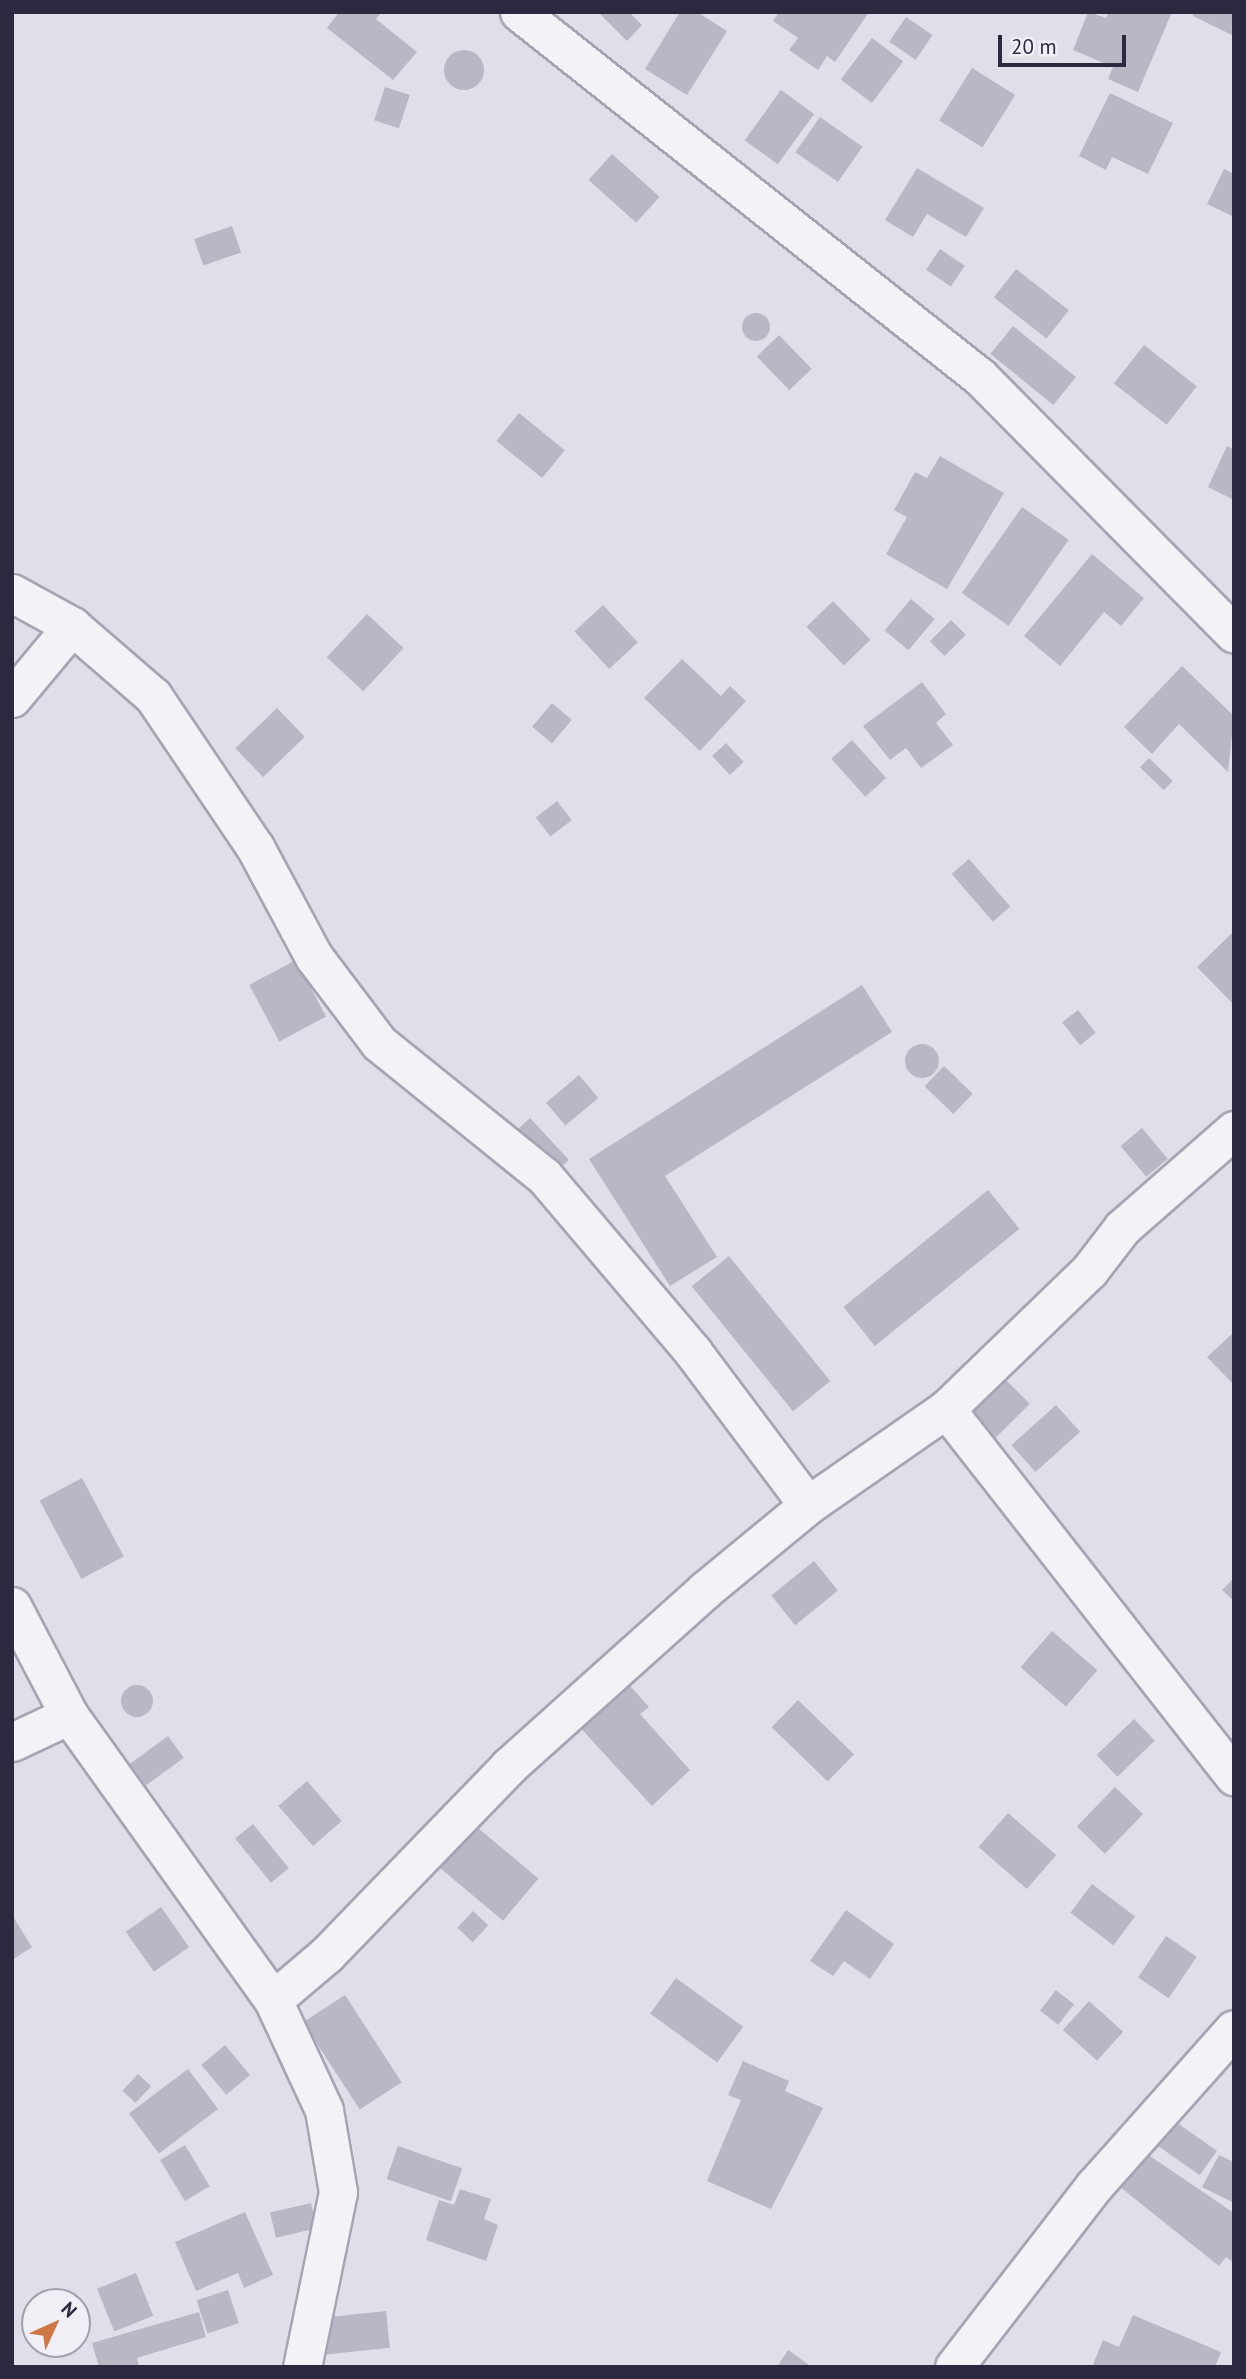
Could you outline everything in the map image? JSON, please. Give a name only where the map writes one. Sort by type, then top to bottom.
[{"type":"street","points":[[519,12],[980,377],[1234,634]]},
{"type":"street","points":[[12,593],[72,626],[153,696],[255,847],[314,957],[380,1043],[544,1176],[693,1352],[808,1505]]},
{"type":"street","points":[[12,698],[72,626]]},
{"type":"street","points":[[273,2000],[326,1955],[509,1766],[808,1505],[946,1409],[1089,1271],[1122,1228],[1234,1130]]},
{"type":"street","points":[[946,1409],[1234,1776]]},
{"type":"street","points":[[12,1606],[69,1715],[273,2000],[324,2110],[338,2192],[302,2367]]},
{"type":"street","points":[[12,1742],[69,1715]]},
{"type":"street","points":[[954,2367],[1094,2186],[1234,2029]]},
{"type":"building","points":[[339,12],[382,12],[376,19],[417,52],[393,80],[327,28]]},
{"type":"building","points":[[598,12],[629,12],[642,25],[627,41]]},
{"type":"building","points":[[680,12],[697,12],[727,31],[687,95],[645,69]]},
{"type":"building","points":[[779,12],[869,12],[835,62],[827,56],[818,70],[789,50],[798,38],[773,21]]},
{"type":"building","points":[[1088,12],[1106,18],[1109,12],[1172,12],[1138,92],[1108,79],[1113,67],[1073,50]]},
{"type":"building","points":[[1194,12],[1234,12],[1234,36],[1193,16]]},
{"type":"building","points":[[906,17],[933,35],[916,60],[889,42]]},
{"type":"building","points":[[872,38],[903,61],[872,103],[841,80]]},
{"type":"building","points":[[464,50],[472,51],[478,56],[483,62],[483,78],[478,84],[472,89],[464,90],[456,89],[450,84],[445,78],[444,70],[445,62],[450,56],[456,51]]},
{"type":"building","points":[[972,68],[1015,95],[982,148],[939,121]]},
{"type":"building","points":[[385,87],[410,95],[399,128],[374,120]]},
{"type":"building","points":[[781,90],[814,114],[778,164],[745,140]]},
{"type":"building","points":[[1110,93],[1173,123],[1148,174],[1112,157],[1106,170],[1079,156]]},
{"type":"building","points":[[820,117],[863,147],[838,182],[795,152]]},
{"type":"building","points":[[612,154],[660,197],[636,223],[589,180]]},
{"type":"building","points":[[917,168],[984,208],[966,237],[927,214],[913,237],[885,220]]},
{"type":"building","points":[[1224,169],[1234,174],[1234,217],[1207,204]]},
{"type":"building","points":[[232,226],[241,252],[203,265],[194,239]]},
{"type":"building","points":[[940,249],[965,266],[951,287],[926,270]]},
{"type":"building","points":[[1016,269],[1069,310],[1047,339],[994,297]]},
{"type":"building","points":[[756,313],[766,317],[770,327],[766,337],[756,341],[746,337],[742,327],[746,317]]},
{"type":"building","points":[[1013,326],[1076,377],[1053,405],[990,354]]},
{"type":"building","points":[[779,335],[812,369],[789,390],[757,357]]},
{"type":"building","points":[[1144,345],[1197,386],[1167,425],[1114,384]]},
{"type":"building","points":[[519,413],[565,450],[542,478],[496,441]]},
{"type":"building","points":[[1227,446],[1234,450],[1234,500],[1208,487]]},
{"type":"building","points":[[940,456],[1004,493],[947,589],[886,554],[907,517],[894,510],[915,472],[927,478]]},
{"type":"building","points":[[1022,507],[1069,540],[1008,626],[962,593]]},
{"type":"building","points":[[1092,554],[1144,598],[1121,626],[1104,612],[1060,666],[1024,636]]},
{"type":"building","points":[[911,599],[935,619],[908,650],[885,630]]},
{"type":"building","points":[[833,601],[871,640],[844,666],[806,627]]},
{"type":"building","points":[[603,605],[638,642],[609,669],[574,632]]},
{"type":"building","points":[[367,614],[404,648],[363,691],[327,657]]},
{"type":"building","points":[[951,620],[966,635],[945,656],[930,641]]},
{"type":"building","points":[[682,659],[721,696],[730,686],[746,701],[700,751],[644,698]]},
{"type":"building","points":[[1182,666],[1234,716],[1228,772],[1179,724],[1152,754],[1124,727]]},
{"type":"building","points":[[922,682],[946,714],[936,723],[953,745],[921,768],[906,748],[890,760],[863,726]]},
{"type":"building","points":[[552,703],[572,720],[552,743],[532,727]]},
{"type":"building","points":[[277,708],[305,737],[263,777],[235,748]]},
{"type":"building","points":[[852,740],[886,778],[865,797],[831,759]]},
{"type":"building","points":[[726,743],[744,762],[730,775],[712,756]]},
{"type":"building","points":[[1149,758],[1173,781],[1164,790],[1140,767]]},
{"type":"building","points":[[557,801],[572,820],[550,837],[536,818]]},
{"type":"building","points":[[969,859],[1010,907],[993,922],[952,874]]},
{"type":"building","points":[[1234,931],[1234,1005],[1197,967]]},
{"type":"building","points":[[296,960],[326,1017],[279,1041],[249,985]]},
{"type":"building","points":[[862,985],[892,1032],[665,1176],[717,1257],[670,1286],[589,1159]]},
{"type":"building","points":[[1078,1010],[1096,1033],[1080,1045],[1062,1022]]},
{"type":"building","points":[[922,1044],[934,1049],[939,1061],[934,1073],[922,1078],[910,1073],[905,1061],[910,1049]]},
{"type":"building","points":[[944,1066],[973,1094],[953,1114],[925,1086]]},
{"type":"building","points":[[579,1075],[598,1098],[565,1126],[546,1103]]},
{"type":"building","points":[[530,1118],[569,1160],[554,1174],[515,1132]]},
{"type":"building","points":[[1142,1128],[1168,1159],[1146,1177],[1121,1146]]},
{"type":"building","points":[[988,1190],[1019,1229],[875,1346],[843,1307]]},
{"type":"building","points":[[729,1256],[830,1381],[793,1411],[692,1286]]},
{"type":"building","points":[[1234,1332],[1234,1385],[1207,1357]]},
{"type":"building","points":[[1005,1379],[1030,1404],[994,1439],[970,1414]]},
{"type":"building","points":[[1056,1405],[1080,1432],[1036,1472],[1011,1445]]},
{"type":"building","points":[[82,1478],[124,1557],[81,1579],[40,1501]]},
{"type":"building","points":[[814,1561],[838,1591],[795,1625],[771,1596]]},
{"type":"building","points":[[1234,1578],[1234,1601],[1222,1590]]},
{"type":"building","points":[[1052,1631],[1097,1670],[1066,1707],[1021,1667]]},
{"type":"building","points":[[624,1679],[649,1707],[640,1714],[690,1770],[652,1806],[576,1723]]},
{"type":"building","points":[[137,1685],[149,1689],[153,1701],[149,1713],[137,1717],[125,1713],[121,1701],[125,1689]]},
{"type":"building","points":[[798,1700],[854,1754],[828,1782],[772,1727]]},
{"type":"building","points":[[1134,1719],[1155,1741],[1117,1777],[1097,1755]]},
{"type":"building","points":[[168,1736],[184,1758],[146,1785],[130,1764]]},
{"type":"building","points":[[307,1781],[342,1821],[313,1846],[278,1806]]},
{"type":"building","points":[[1115,1787],[1143,1814],[1105,1854],[1077,1827]]},
{"type":"building","points":[[1008,1813],[1056,1855],[1027,1889],[978,1847]]},
{"type":"building","points":[[471,1822],[538,1879],[503,1921],[436,1864]]},
{"type":"building","points":[[253,1824],[289,1868],[271,1883],[235,1838]]},
{"type":"building","points":[[1092,1884],[1135,1916],[1113,1945],[1070,1913]]},
{"type":"building","points":[[161,1907],[189,1947],[154,1972],[126,1932]]},
{"type":"building","points":[[846,1910],[894,1944],[870,1979],[844,1961],[833,1976],[810,1961]]},
{"type":"building","points":[[473,1911],[488,1925],[473,1942],[457,1928]]},
{"type":"building","points":[[12,1915],[32,1947],[12,1960]]},
{"type":"building","points":[[1166,1936],[1197,1957],[1169,1998],[1138,1977]]},
{"type":"building","points":[[676,1978],[743,2027],[717,2062],[650,2014]]},
{"type":"building","points":[[1056,1990],[1074,2004],[1058,2025],[1040,2010]]},
{"type":"building","points":[[345,1995],[402,2082],[360,2109],[303,2022]]},
{"type":"building","points":[[1089,2001],[1123,2032],[1097,2061],[1063,2030]]},
{"type":"building","points":[[225,2045],[250,2075],[226,2095],[201,2065]]},
{"type":"building","points":[[743,2061],[789,2081],[785,2091],[823,2108],[771,2209],[707,2181],[741,2100],[728,2095]]},
{"type":"building","points":[[188,2069],[218,2109],[159,2153],[129,2114]]},
{"type":"building","points":[[138,2074],[151,2086],[135,2103],[122,2091]]},
{"type":"building","points":[[1176,2122],[1217,2151],[1200,2175],[1159,2147]]},
{"type":"building","points":[[185,2145],[210,2186],[185,2201],[160,2160]]},
{"type":"building","points":[[398,2146],[462,2168],[451,2201],[387,2179]]},
{"type":"building","points":[[1147,2154],[1234,2213],[1234,2263],[1226,2257],[1219,2266],[1120,2187]]},
{"type":"building","points":[[1219,2155],[1234,2162],[1234,2203],[1202,2187]]},
{"type":"building","points":[[460,2189],[491,2199],[484,2219],[498,2225],[486,2261],[426,2240],[439,2200],[454,2205]]},
{"type":"building","points":[[311,2203],[317,2228],[276,2238],[270,2212]]},
{"type":"building","points":[[245,2212],[273,2275],[244,2288],[238,2273],[196,2291],[175,2242]]},
{"type":"building","points":[[136,2273],[153,2316],[114,2331],[97,2289]]},
{"type":"building","points":[[228,2290],[239,2323],[207,2333],[197,2300]]},
{"type":"building","points":[[386,2311],[390,2348],[326,2354],[322,2318]]},
{"type":"building","points":[[199,2312],[206,2337],[137,2358],[139,2367],[99,2367],[92,2343]]},
{"type":"building","points":[[1133,2315],[1221,2352],[1215,2367],[1092,2367],[1103,2340],[1119,2347]]},
{"type":"building","points":[[788,2350],[812,2367],[777,2367]]}]
